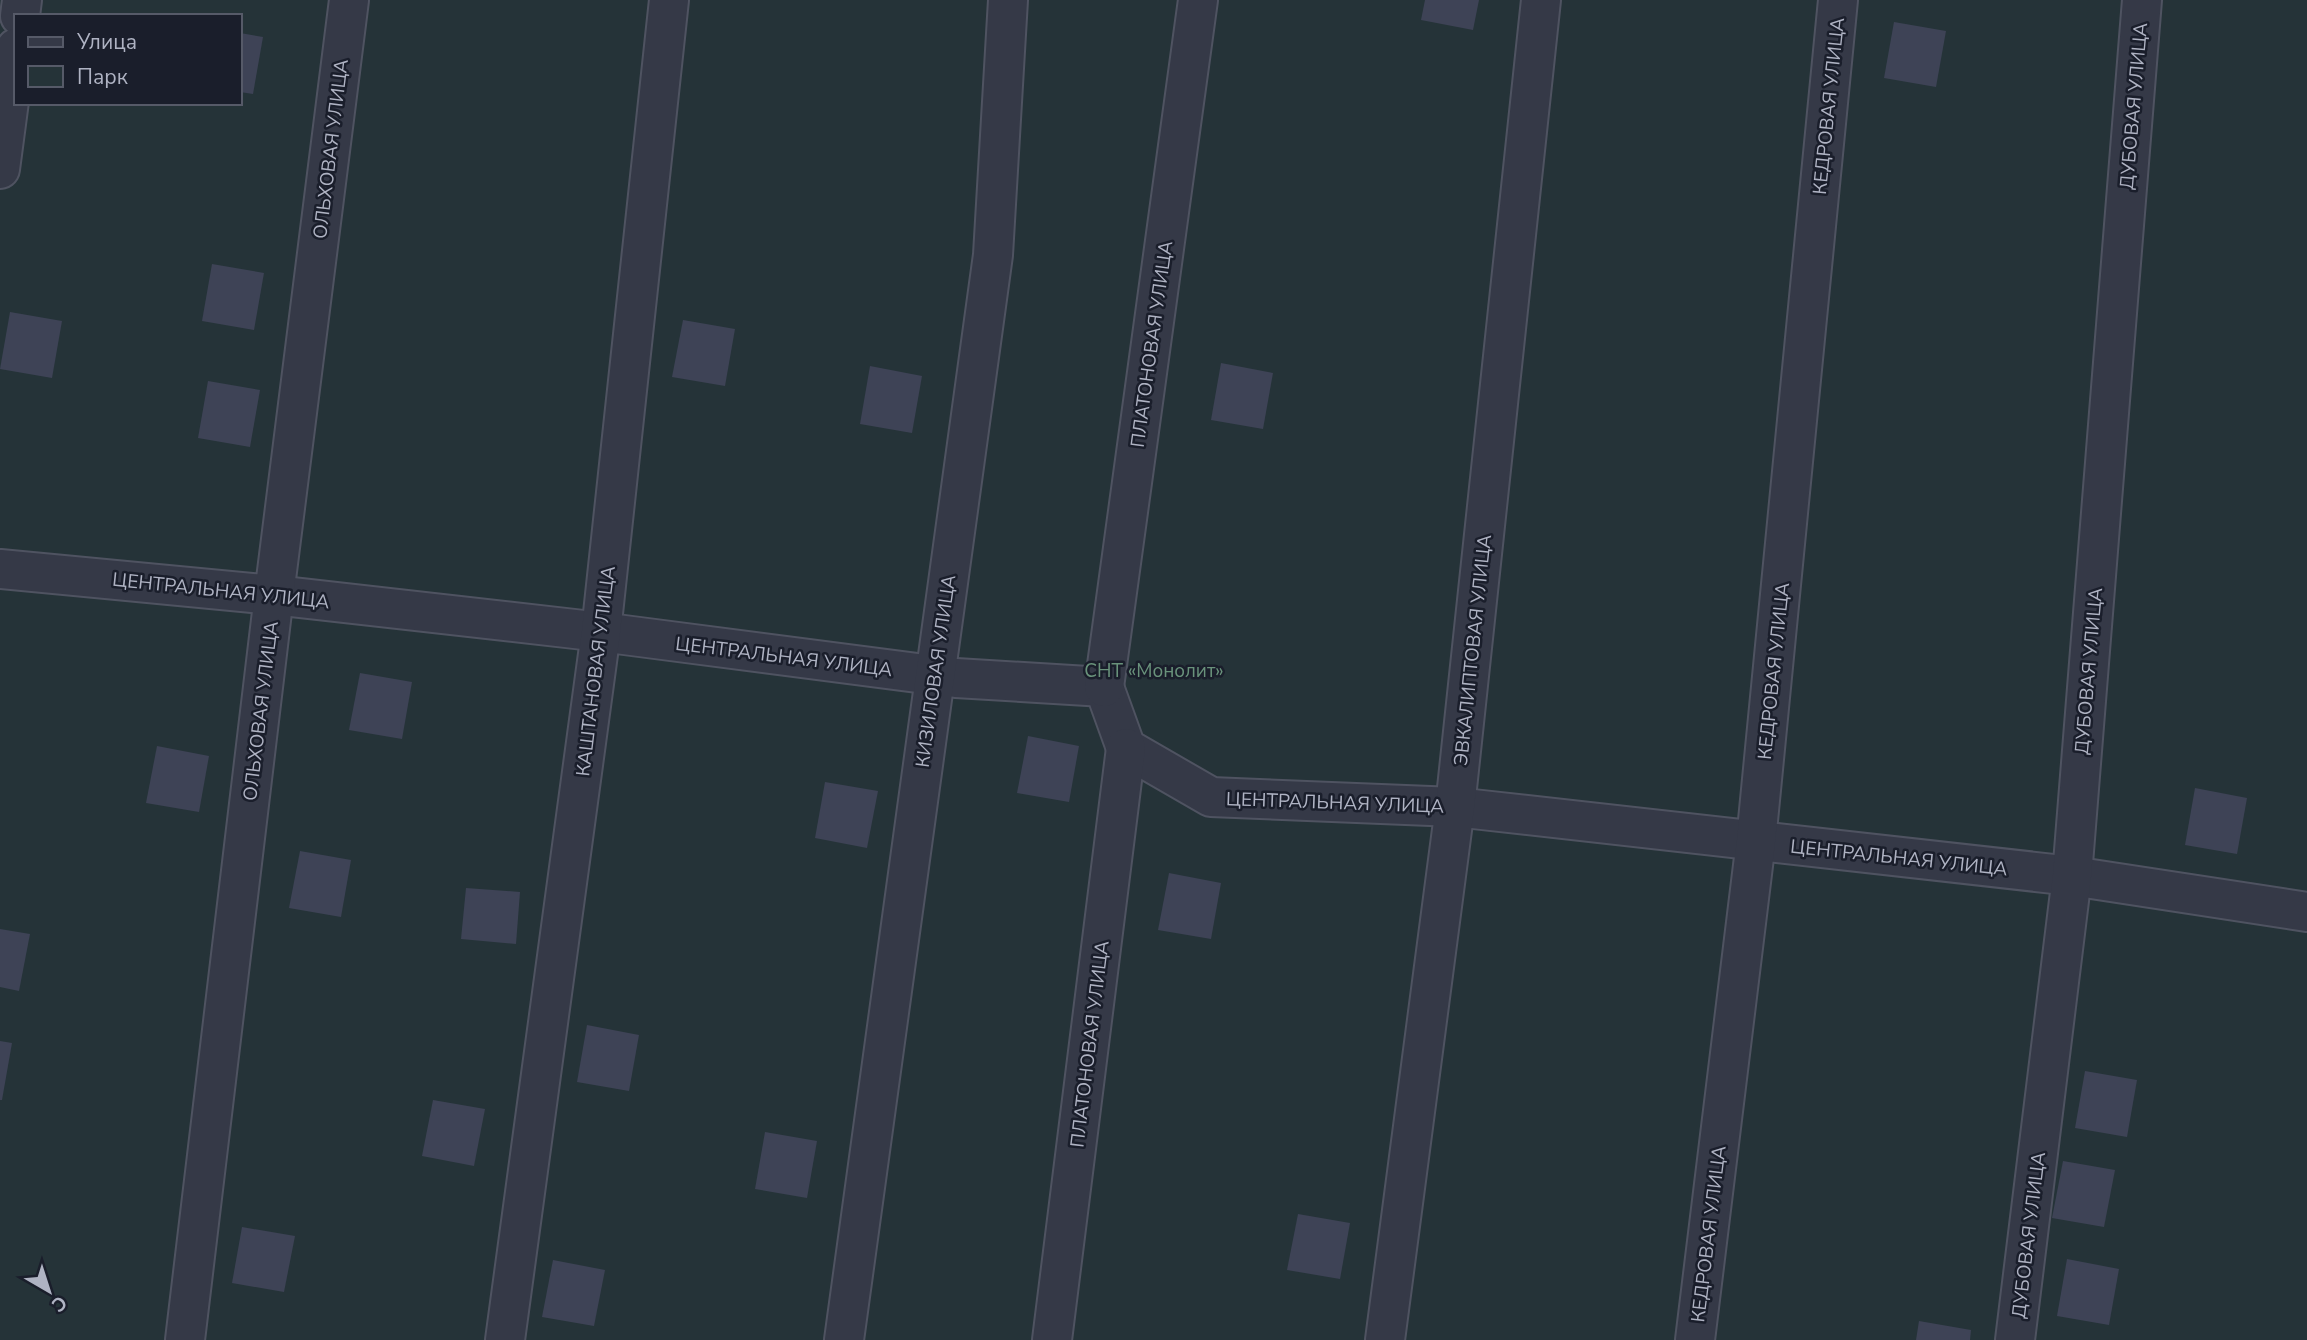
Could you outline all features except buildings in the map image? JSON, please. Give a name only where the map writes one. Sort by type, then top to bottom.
[{"type":"street","name":"ОЛЬХОВАЯ УЛИЦА","points":[[185,1340],[274,595],[349,0]]},
{"type":"street","name":"КАШТАНОВАЯ УЛИЦА","points":[[505,1340],[601,632],[669,0]]},
{"type":"street","name":"КИЗИЛОВАЯ УЛИЦА","points":[[844,1340],[993,255],[1008,0]]},
{"type":"street","name":"ПЛАТОНОВАЯ УЛИЦА","points":[[1104,687],[1198,0]]},
{"type":"street","name":"ЭВКАЛИПТОВАЯ УЛИЦА","points":[[1385,1340],[1455,807],[1542,0]]},
{"type":"street","name":"КЕДРОВАЯ УЛИЦА","points":[[1695,1340],[1756,841],[1838,0]]},
{"type":"street","name":"ДУБОВАЯ УЛИЦА","points":[[2015,1340],[2072,876],[2142,0]]},
{"type":"street","points":[[0,169],[14,63]]},
{"type":"street","name":"ЦЕНТРАЛЬНАЯ УЛИЦА","points":[[0,569],[274,595],[601,632],[934,675],[1104,687]]},
{"type":"street","points":[[1104,687],[1126,748]]},
{"type":"street","name":"ЦЕНТРАЛЬНАЯ УЛИЦА","points":[[1126,748],[1211,797],[1455,807],[2072,876],[2307,912]]},
{"type":"street","name":"ПЛАТОНОВАЯ УЛИЦА","points":[[1052,1340],[1126,748]]},
{"type":"green space","name":"СНТ «Монолит»","points":[[0,0],[2307,0],[2307,1340],[0,1340]]}]
